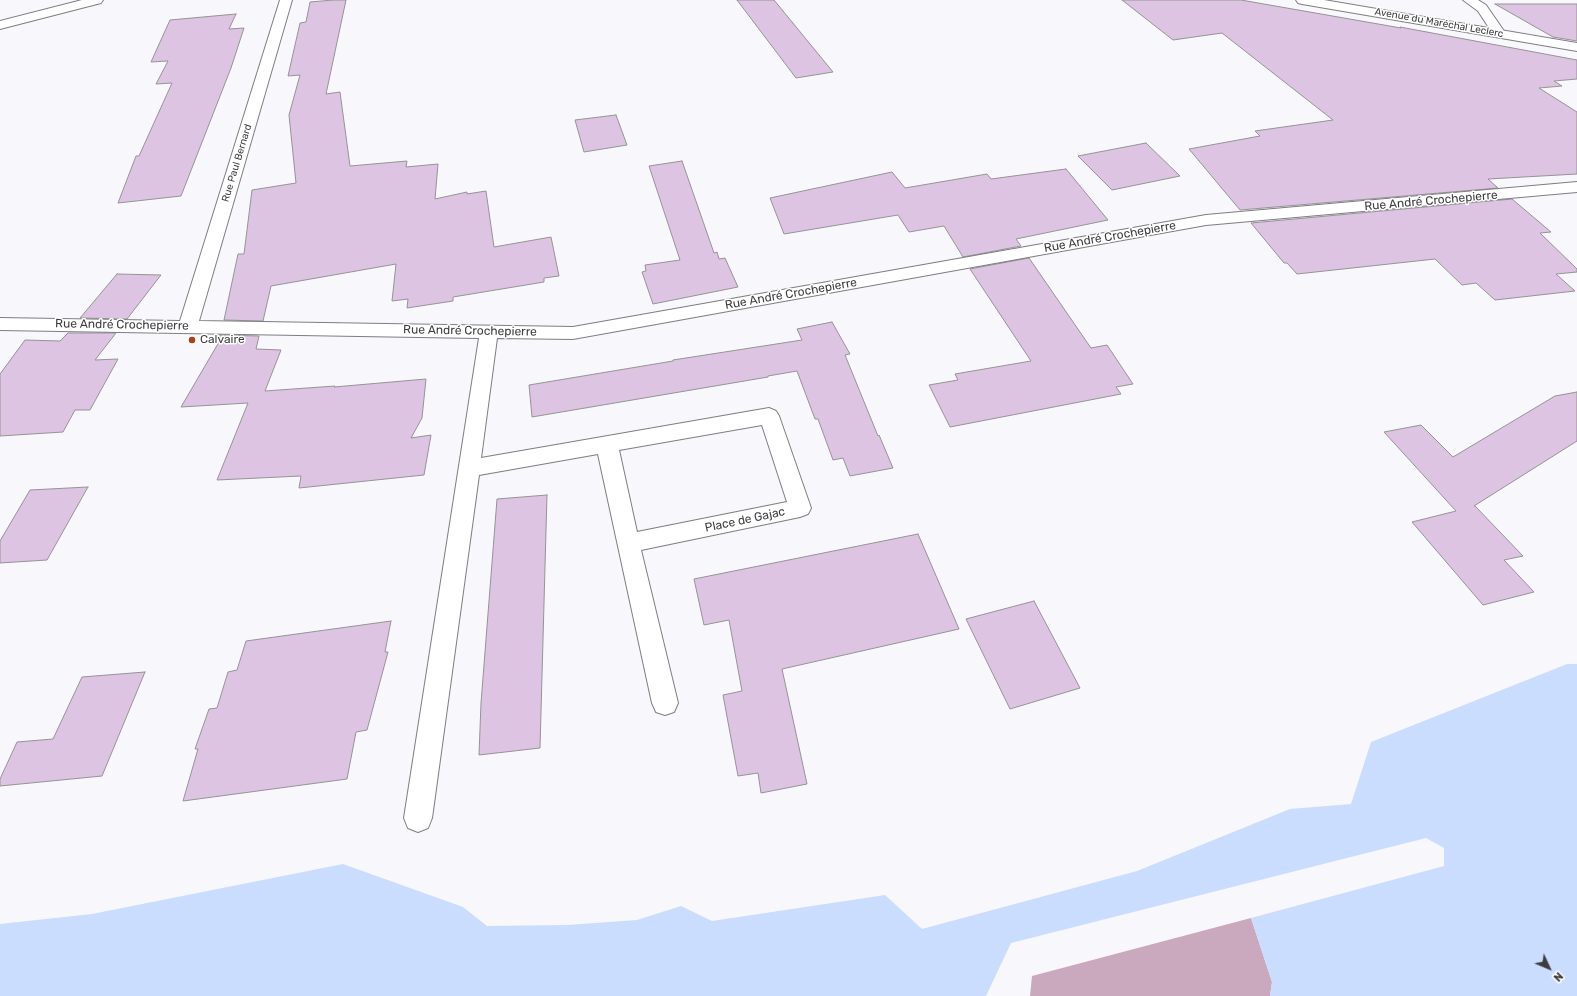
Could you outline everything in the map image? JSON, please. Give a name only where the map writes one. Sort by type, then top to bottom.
[{"type":"street","points":[[0,25],[80,2],[97,0]]},
{"type":"street","name":"Rue Paul Bernard","points":[[188,326],[286,0]]},
{"type":"street","name":"Avenue du Maréchal Leclerc","points":[[1302,0],[1577,47]]},
{"type":"street","points":[[1469,0],[1482,8],[1500,34]]},
{"type":"street","name":"Rue André Crochepierre","points":[[0,324],[573,333],[1206,220],[1577,187]]},
{"type":"street","points":[[418,818],[489,331]]},
{"type":"street","name":"Place de Gajac","points":[[469,468],[769,416],[800,508],[628,544]]},
{"type":"street","points":[[607,444],[628,544],[665,703]]},
{"type":"shaded area","points":[[1251,918],[1272,982],[1270,996],[1030,996],[1032,976]]},
{"type":"water","points":[[1567,664],[1577,664],[1577,996],[1270,996],[1272,982],[1251,918],[1444,866],[1444,848],[1426,838],[1011,943],[986,996],[0,996],[0,924],[92,914],[343,864],[463,907],[487,926],[567,925],[637,920],[681,906],[712,921],[885,895],[922,929],[1137,871],[1290,809],[1351,804],[1371,742]]},
{"type":"building","points":[[346,0],[326,94],[340,92],[350,166],[407,161],[406,167],[438,164],[435,199],[467,192],[467,194],[486,191],[494,247],[551,237],[559,276],[544,278],[544,282],[453,297],[453,301],[407,308],[408,299],[392,301],[396,264],[271,286],[263,321],[224,320],[238,254],[244,254],[252,190],[296,183],[289,115],[300,75],[288,76],[300,23],[306,22],[310,2]]},
{"type":"building","points":[[737,0],[774,0],[833,72],[796,78]]},
{"type":"building","points":[[1122,0],[1241,0],[1401,28],[1400,27],[1577,60],[1577,79],[1554,81],[1562,86],[1539,88],[1577,112],[1577,174],[1488,179],[1498,188],[1240,210],[1189,149],[1260,136],[1255,131],[1333,120],[1222,33],[1173,40]]},
{"type":"building","points":[[1495,4],[1577,4],[1577,41],[1553,37]]},
{"type":"building","points":[[236,14],[229,29],[244,28],[231,68],[181,196],[118,203],[136,156],[139,156],[172,83],[156,84],[168,61],[151,62],[170,20]]},
{"type":"building","points":[[616,115],[627,145],[584,152],[575,120]]},
{"type":"building","points":[[1146,143],[1180,176],[1112,190],[1078,156]]},
{"type":"building","points":[[682,161],[714,253],[717,252],[719,259],[725,258],[738,287],[653,304],[642,272],[646,271],[645,265],[680,260],[649,166]]},
{"type":"building","points":[[1066,169],[1108,220],[1016,239],[1021,246],[963,257],[944,226],[909,232],[898,215],[784,234],[770,198],[892,172],[905,188],[987,174],[991,179]]},
{"type":"building","points":[[1512,199],[1551,232],[1540,233],[1577,269],[1577,272],[1556,274],[1575,291],[1495,300],[1476,283],[1462,285],[1435,259],[1297,274],[1287,263],[1284,263],[1251,223]]},
{"type":"building","points":[[1029,258],[1091,348],[1107,345],[1133,384],[1116,387],[1121,394],[950,427],[929,385],[958,380],[955,374],[1031,361],[970,269]]},
{"type":"building","points":[[117,274],[161,275],[127,319],[80,318]]},
{"type":"building","points":[[832,322],[850,354],[845,355],[878,436],[879,435],[893,468],[850,476],[843,458],[833,460],[818,419],[815,419],[797,371],[532,417],[529,385],[673,360],[802,340],[797,329]]},
{"type":"building","points":[[68,333],[116,333],[95,360],[118,359],[90,410],[75,410],[63,432],[0,436],[0,374],[25,340],[60,341]]},
{"type":"building","points":[[220,335],[259,336],[256,349],[281,350],[265,391],[426,379],[422,418],[411,438],[431,435],[424,475],[299,488],[301,476],[217,480],[248,403],[181,407],[219,342]]},
{"type":"building","points":[[1577,392],[1577,441],[1474,506],[1523,556],[1504,560],[1534,592],[1483,605],[1412,522],[1456,511],[1384,432],[1421,425],[1453,457],[1555,396]]},
{"type":"building","points":[[88,487],[47,560],[0,563],[0,541],[30,490]]},
{"type":"building","points":[[547,495],[540,748],[479,755],[481,703],[497,499]]},
{"type":"building","points":[[918,534],[959,629],[782,669],[807,784],[761,793],[758,773],[738,776],[723,695],[742,691],[729,620],[704,625],[694,579]]},
{"type":"building","points":[[1034,601],[1080,688],[1010,709],[966,619]]},
{"type":"building","points":[[391,621],[385,652],[388,652],[367,730],[356,732],[347,779],[183,801],[198,749],[195,749],[209,709],[217,708],[228,672],[237,670],[246,641]]},
{"type":"building","points":[[145,672],[102,776],[0,786],[0,779],[17,742],[53,739],[82,677]]},
{"type":"place","name":"Calvaire","points":[[192,340]]}]
